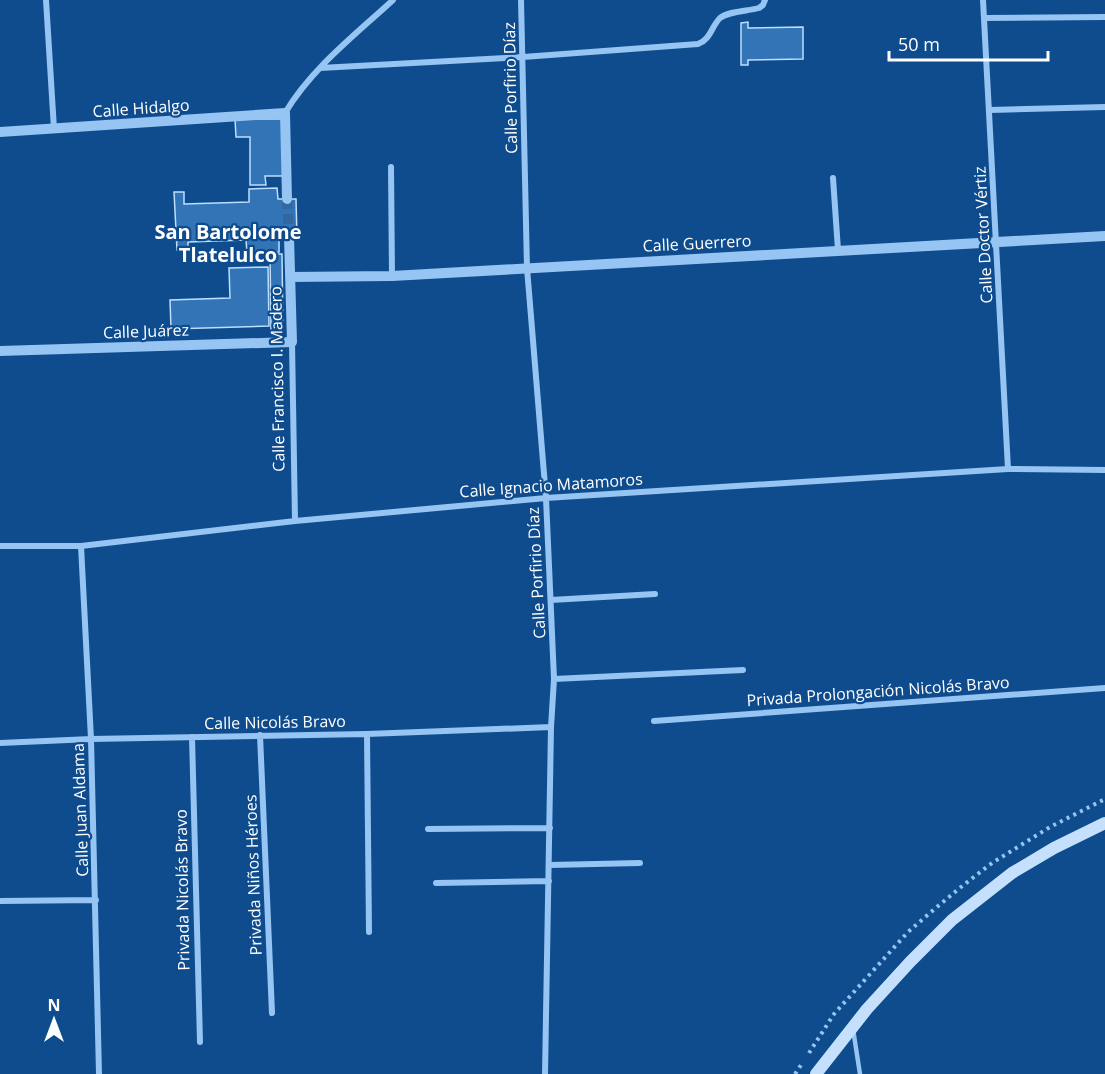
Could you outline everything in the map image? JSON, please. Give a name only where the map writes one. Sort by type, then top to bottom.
[{"type":"main road","points":[[816,1074],[867,1009],[952,920],[1012,873],[1054,848],[1105,823]]},
{"type":"street","points":[[46,0],[54,129]]},
{"type":"street","points":[[287,199],[285,113],[297,93],[320,68],[393,0]]},
{"type":"street","name":"Calle Porfirio Díaz","points":[[521,0],[527,268],[546,498],[554,679],[551,727],[545,1074]]},
{"type":"street","points":[[320,68],[523,57],[698,44],[706,39],[719,19],[726,15],[759,8],[765,0]]},
{"type":"street","name":"Calle Doctor Vértiz","points":[[983,0],[1008,469]]},
{"type":"street","points":[[984,18],[1105,17]]},
{"type":"street","points":[[990,110],[1105,107]]},
{"type":"street","name":"Calle Hidalgo","points":[[0,132],[285,113]]},
{"type":"street","points":[[391,167],[392,276]]},
{"type":"street","points":[[833,178],[838,250]]},
{"type":"street","name":"Calle Guerrero","points":[[290,277],[392,276],[1105,236]]},
{"type":"street","name":"Calle Francisco I. Madero","points":[[289,237],[295,521]]},
{"type":"street","name":"Calle Juárez","points":[[0,351],[292,342]]},
{"type":"street","name":"Calle Ignacio Matamoros","points":[[0,546],[81,546],[295,521],[546,498],[1008,469],[1105,470]]},
{"type":"street","name":"Calle Juan Aldama","points":[[81,546],[91,739],[99,1074]]},
{"type":"street","points":[[551,600],[655,594]]},
{"type":"street","points":[[554,679],[743,670]]},
{"type":"street","name":"Privada Prolongación Nicolás Bravo","points":[[654,721],[1105,688]]},
{"type":"street","name":"Calle Nicolás Bravo","points":[[0,743],[551,727]]},
{"type":"street","points":[[367,734],[369,933]]},
{"type":"street","name":"Privada Niños Héroes","points":[[261,735],[272,1013]]},
{"type":"street","name":"Privada Nicolás Bravo","points":[[192,737],[200,1042]]},
{"type":"street","points":[[428,829],[550,828]]},
{"type":"street","points":[[550,865],[640,863]]},
{"type":"street","points":[[436,883],[549,881]]},
{"type":"street","points":[[0,901],[96,900]]},
{"type":"lane","points":[[852,1028],[860,1074]]},
{"type":"building","points":[[748,22],[748,28],[803,27],[803,59],[748,60],[748,65],[741,65],[741,23]]},
{"type":"building","points":[[235,119],[283,119],[283,176],[265,176],[266,185],[250,185],[250,137],[236,137]]},
{"type":"building","points":[[277,188],[278,199],[296,199],[297,237],[279,237],[279,252],[247,253],[246,240],[188,242],[188,250],[177,250],[174,192],[184,192],[184,204],[249,202],[249,189]]},
{"type":"building","points":[[270,254],[282,254],[283,332],[271,332]]},
{"type":"building","points":[[268,267],[269,326],[171,329],[170,300],[230,298],[229,268]]},
{"type":"tunnel","points":[[287,199],[289,237]]},
{"type":"district","name":"San Bartolome Tlatelulco","points":[[228,244]]}]
